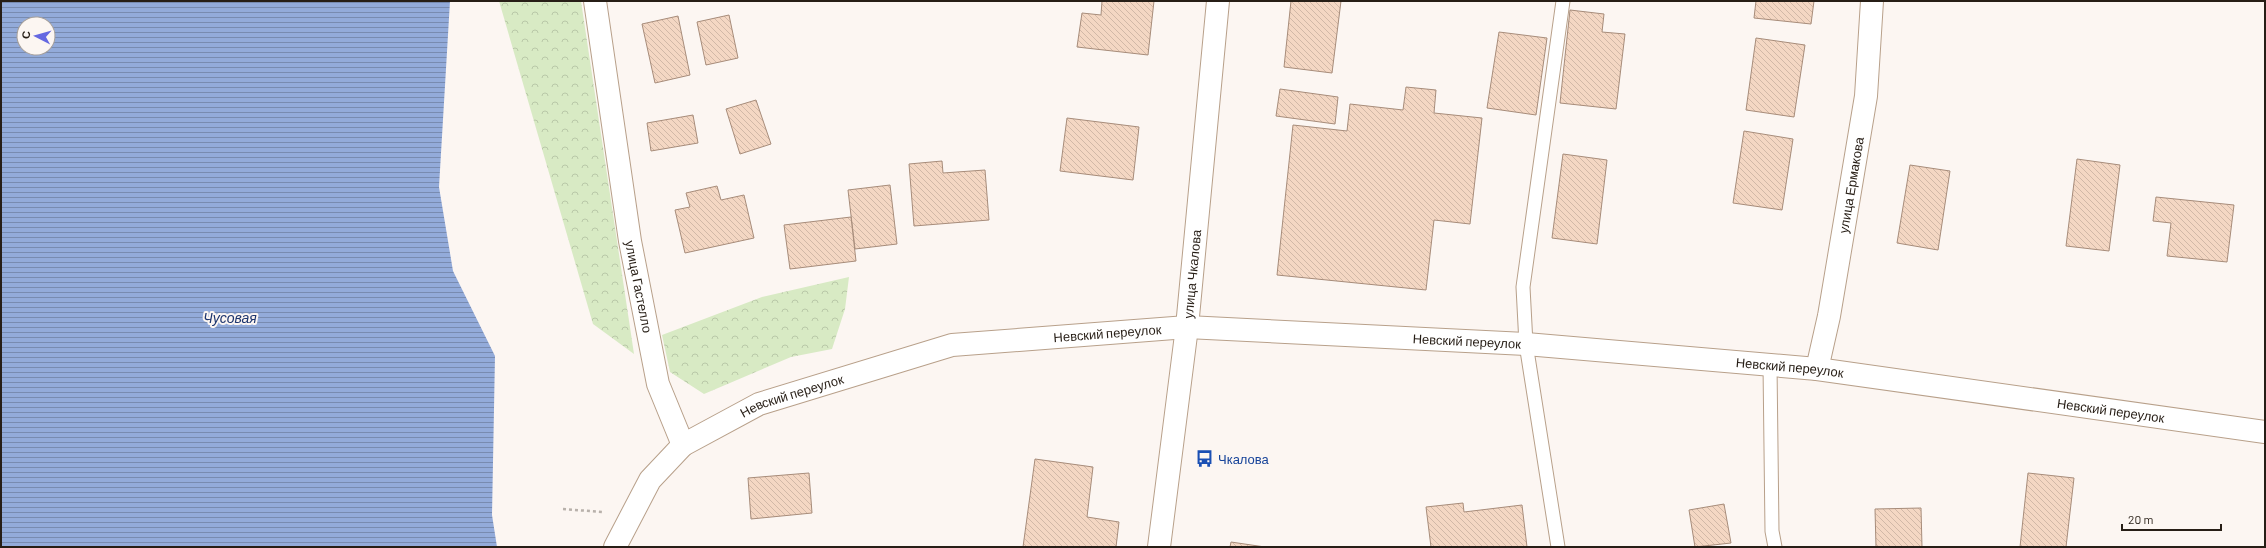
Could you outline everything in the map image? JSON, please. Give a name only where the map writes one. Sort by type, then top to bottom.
[{"type":"street","name":"улица Гастелло","points":[[595,1],[633,256],[658,384],[683,445]]},
{"type":"street","name":"улица Чкалова","points":[[1159,547],[1186,327],[1218,1]]},
{"type":"street","name":"улица Ермакова","points":[[1817,369],[1829,316],[1866,96],[1872,1]]},
{"type":"street","name":"Невский переулок","points":[[683,445],[759,404],[952,345],[1186,327],[1526,344],[1817,369],[2265,432]]},
{"type":"street","points":[[615,547],[650,480],[683,445]]},
{"type":"lane","points":[[1558,547],[1526,344],[1524,287],[1563,1]]},
{"type":"lane","points":[[1770,366],[1772,531],[1775,547]]},
{"type":"path","points":[[563,509],[633,514]]},
{"type":"green space","points":[[499,1],[581,1],[634,354],[593,324]]},
{"type":"green space","points":[[849,277],[845,309],[832,349],[791,357],[704,394],[670,372],[662,335],[762,297]]},
{"type":"water","name":"Чусовая","points":[[1,1],[450,1],[439,187],[453,271],[495,356],[492,515],[497,547],[1,547]]},
{"type":"building","points":[[1102,1],[1154,1],[1148,55],[1077,47],[1082,13],[1101,15]]},
{"type":"building","points":[[1291,1],[1341,1],[1332,73],[1284,67]]},
{"type":"building","points":[[1756,1],[1814,1],[1811,24],[1754,18]]},
{"type":"building","points":[[1570,10],[1604,14],[1602,32],[1625,34],[1616,109],[1560,103]]},
{"type":"building","points":[[729,15],[738,58],[706,65],[697,22]]},
{"type":"building","points":[[678,16],[690,75],[655,83],[642,24]]},
{"type":"building","points":[[1499,32],[1547,38],[1536,115],[1487,108]]},
{"type":"building","points":[[1756,38],[1805,45],[1794,117],[1746,110]]},
{"type":"building","points":[[1406,87],[1436,90],[1434,113],[1482,118],[1470,224],[1434,220],[1426,290],[1277,275],[1293,125],[1347,131],[1350,104],[1403,110]]},
{"type":"building","points":[[1280,89],[1338,97],[1335,124],[1276,116]]},
{"type":"building","points":[[756,100],[771,144],[740,154],[726,109]]},
{"type":"building","points":[[693,115],[698,143],[651,151],[647,123]]},
{"type":"building","points":[[1067,118],[1139,127],[1133,180],[1060,171]]},
{"type":"building","points":[[1744,131],[1793,139],[1782,210],[1733,203]]},
{"type":"building","points":[[1563,154],[1607,160],[1597,244],[1552,238]]},
{"type":"building","points":[[2077,159],[2120,165],[2109,251],[2066,246]]},
{"type":"building","points":[[942,161],[943,173],[985,170],[989,220],[914,226],[909,164]]},
{"type":"building","points":[[1910,165],[1950,171],[1938,250],[1897,243]]},
{"type":"building","points":[[890,185],[897,244],[855,249],[848,190]]},
{"type":"building","points":[[717,186],[721,200],[744,195],[754,238],[685,253],[675,210],[690,207],[686,193]]},
{"type":"building","points":[[2156,197],[2234,205],[2227,262],[2167,256],[2171,223],[2153,221]]},
{"type":"building","points":[[851,217],[856,261],[790,269],[784,225]]},
{"type":"building","points":[[1035,459],[1093,467],[1087,517],[1119,522],[1116,547],[1023,547]]},
{"type":"building","points":[[809,473],[812,513],[751,519],[748,478]]},
{"type":"building","points":[[2028,473],[2074,478],[2066,547],[2020,547]]},
{"type":"building","points":[[1463,503],[1464,512],[1522,505],[1527,547],[1431,547],[1426,507]]},
{"type":"building","points":[[1724,504],[1731,543],[1695,547],[1689,510]]},
{"type":"building","points":[[1921,508],[1922,547],[1876,547],[1875,509]]},
{"type":"building","points":[[1231,542],[1265,547],[1230,547]]},
{"type":"place","name":"Чкалова","points":[[1205,459]]}]
